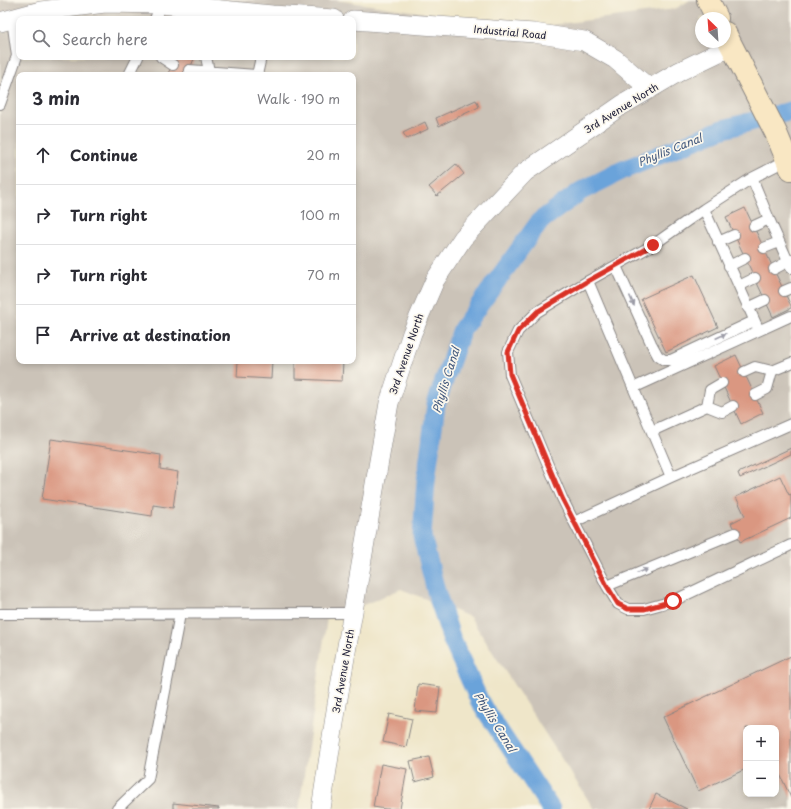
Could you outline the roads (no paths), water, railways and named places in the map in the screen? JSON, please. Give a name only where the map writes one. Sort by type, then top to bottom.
[{"type":"main road","points":[[708,0],[715,12]]},
{"type":"main road","points":[[731,45],[790,162]]},
{"type":"street","points":[[24,16],[41,11],[105,3],[158,11],[253,16]]},
{"type":"street","points":[[6,21],[16,18]]},
{"type":"street","name":"Industrial Road","points":[[356,20],[534,33],[584,41],[615,59],[650,89]]},
{"type":"street","name":"3rd Avenue North","points":[[321,809],[352,614],[390,403],[412,333],[435,280],[463,238],[525,172],[622,105],[680,71],[714,48]]},
{"type":"lane","points":[[6,21],[16,53]]},
{"type":"lane","points":[[0,104],[16,59]]},
{"type":"lane","points":[[130,72],[136,60]]},
{"type":"lane","points":[[166,60],[173,65]]},
{"type":"lane","points":[[189,70],[209,72],[207,60]]},
{"type":"lane","points":[[257,72],[260,60]]},
{"type":"lane","points":[[790,162],[752,178],[704,209],[653,245],[588,281],[537,312],[518,331],[508,352],[510,374],[562,498],[607,586],[618,604],[628,609],[644,609],[673,601],[791,545]]},
{"type":"lane","points":[[752,178],[790,264],[774,269]]},
{"type":"lane","points":[[704,209],[759,330]]},
{"type":"lane","points":[[754,226],[769,219]]},
{"type":"lane","points":[[718,242],[734,235]]},
{"type":"lane","points":[[764,248],[779,242]]},
{"type":"lane","points":[[729,266],[745,258]]},
{"type":"lane","points":[[616,266],[651,343],[658,356],[664,360],[671,360],[754,321]]},
{"type":"lane","points":[[738,286],[755,278]]},
{"type":"lane","points":[[588,281],[671,477]]},
{"type":"lane","points":[[748,308],[765,300]]},
{"type":"lane","points":[[633,388],[791,316]]},
{"type":"lane","points":[[744,372],[755,367],[772,371],[791,363]]},
{"type":"lane","points":[[755,395],[767,389],[772,371]]},
{"type":"lane","points":[[707,406],[710,390],[722,383]]},
{"type":"lane","points":[[652,431],[707,406],[722,412],[733,406]]},
{"type":"lane","points":[[574,522],[791,424]]},
{"type":"lane","points":[[607,586],[735,533]]},
{"type":"lane","points":[[0,614],[352,614]]},
{"type":"lane","points":[[117,809],[148,779],[180,614]]},
{"type":"waterway","name":"Phyllis Canal","points":[[551,809],[480,702],[452,640],[436,591],[422,536],[426,481],[436,404],[462,329],[540,221],[581,191],[623,170],[720,130],[791,111]]}]
